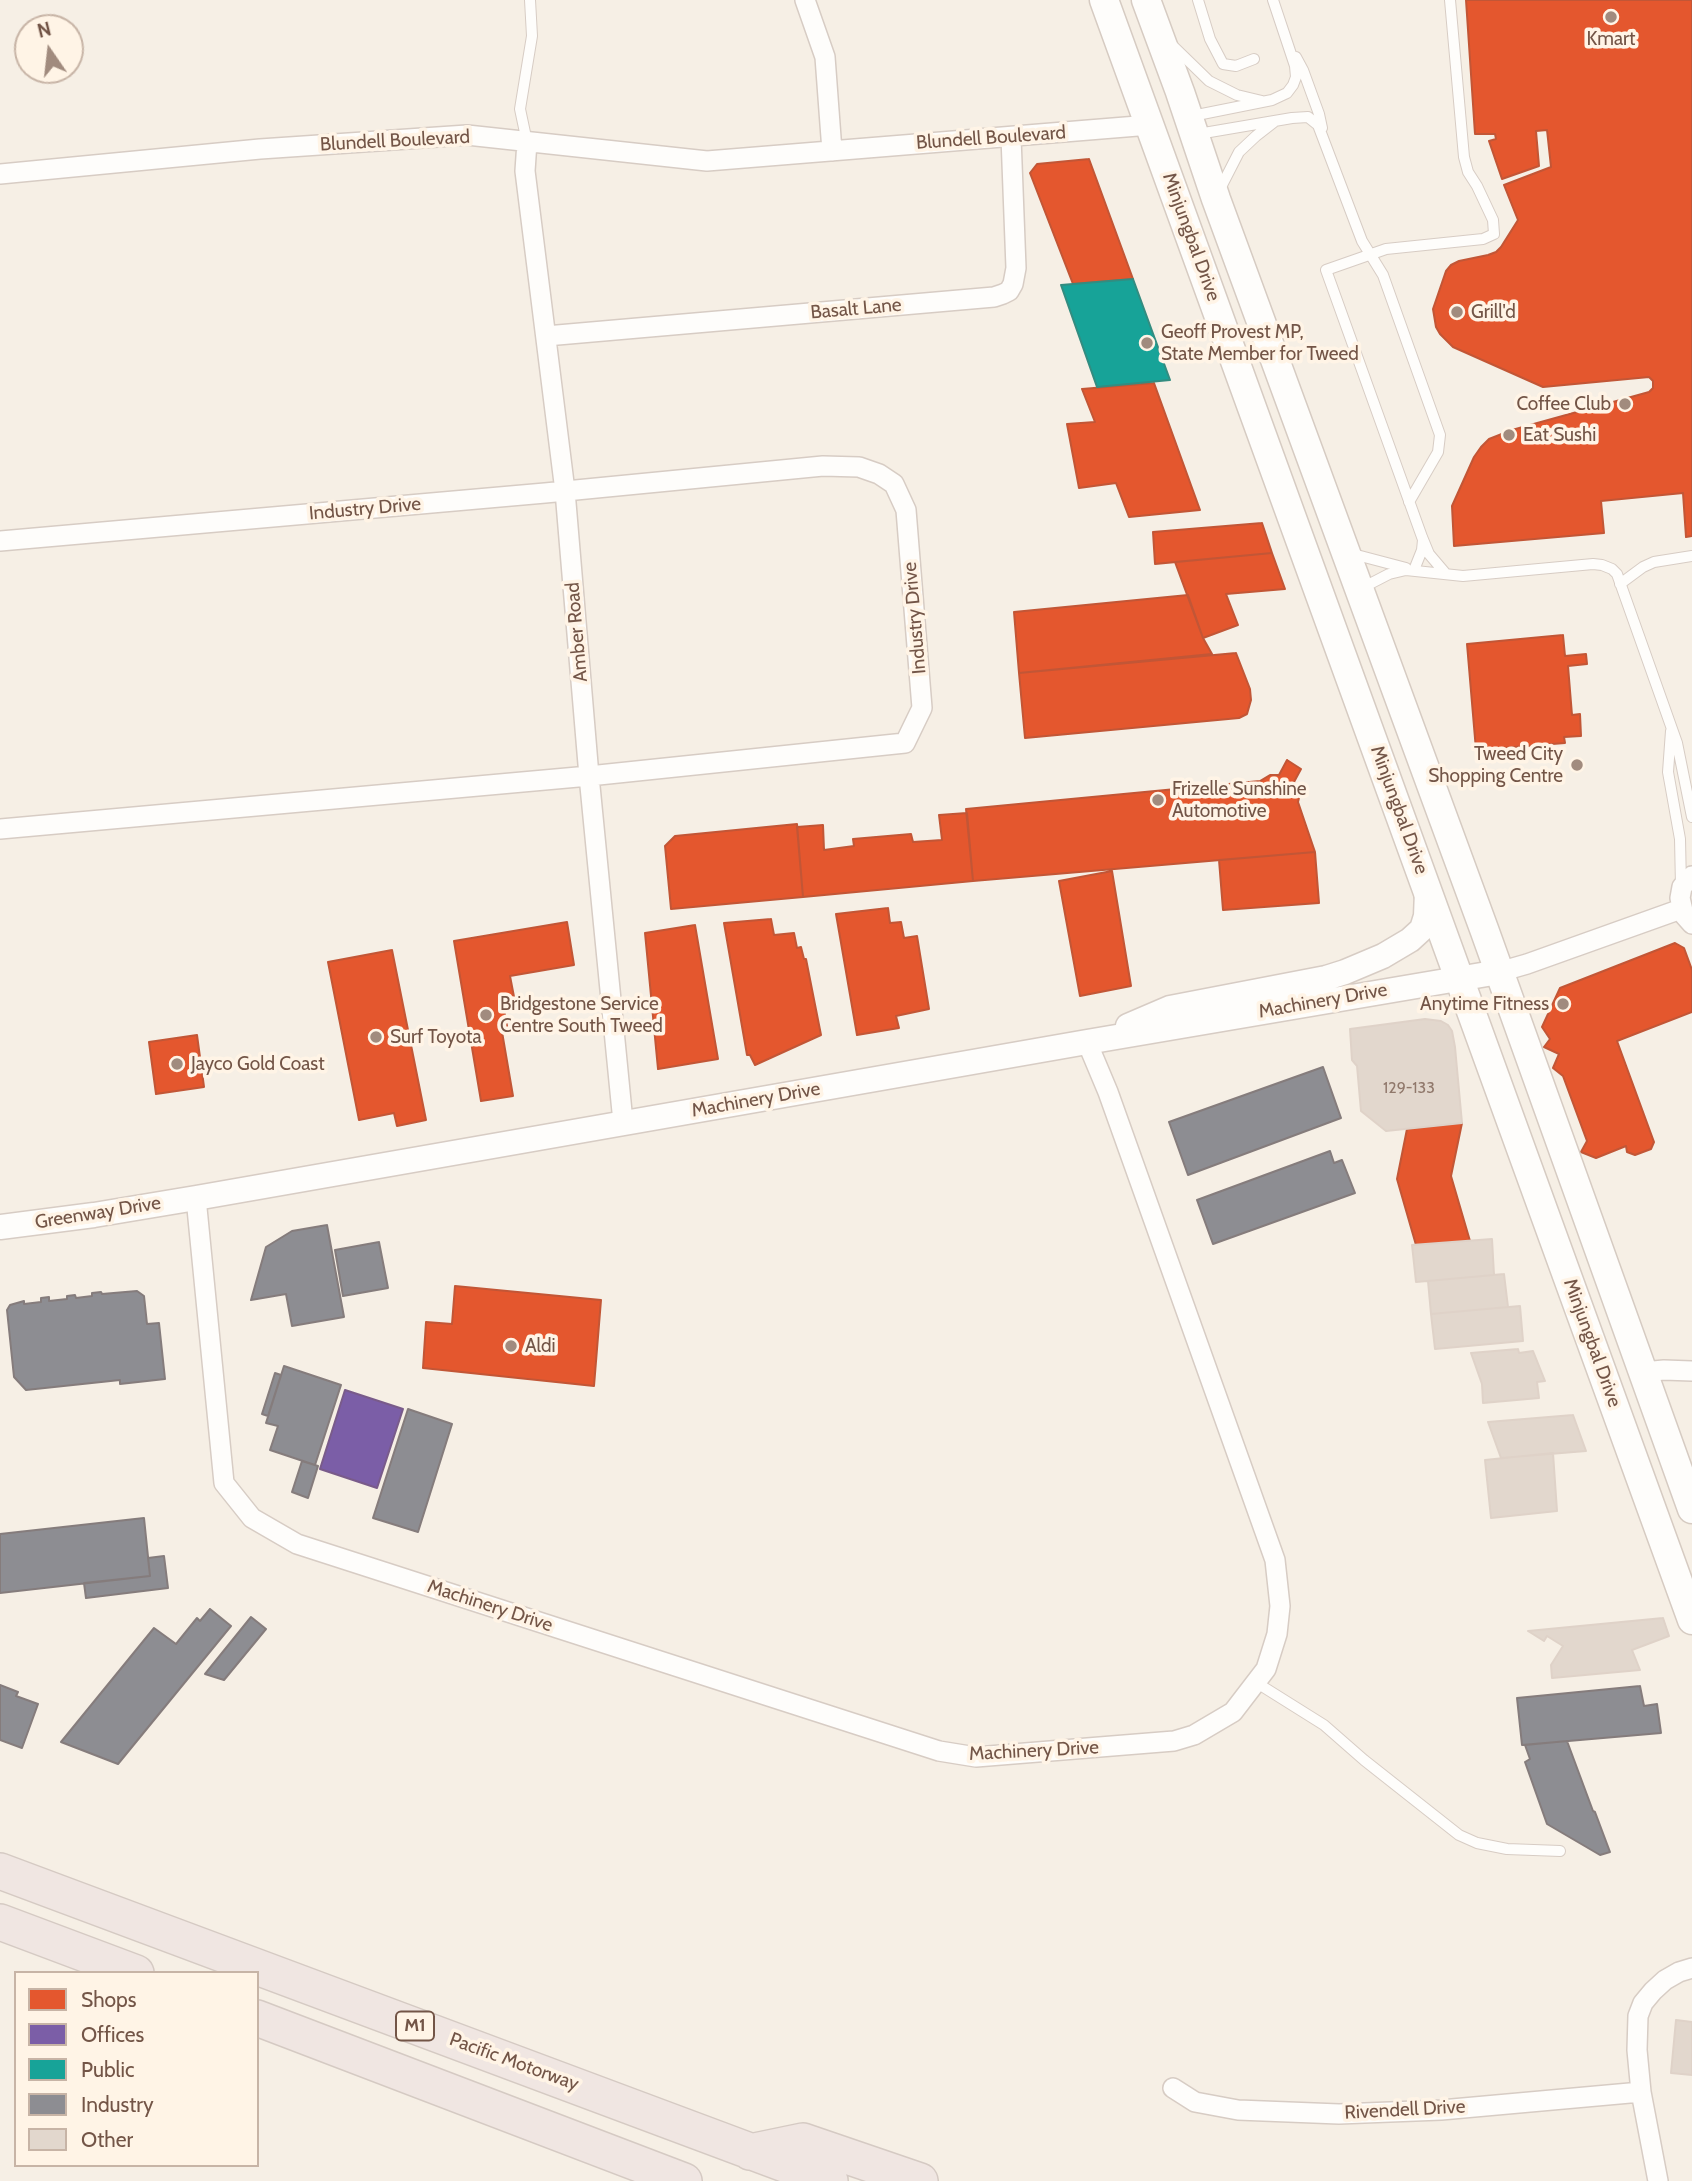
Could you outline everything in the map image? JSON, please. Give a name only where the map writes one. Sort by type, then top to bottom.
[{"type":"highway","name":"Pacific Motorway","points":[[0,1871],[830,2181]]},
{"type":"highway","points":[[0,1922],[131,1971]]},
{"type":"highway","name":"M1","points":[[259,2019],[684,2181]]},
{"type":"highway","points":[[750,2152],[803,2141],[920,2181]]},
{"type":"main road","name":"Minjungbal Drive","points":[[1104,0],[1692,1620]]},
{"type":"main road","name":"Minjungbal Drive","points":[[1146,0],[1692,1509]]},
{"type":"main road","points":[[1150,125],[1191,126]]},
{"type":"street","points":[[805,0],[825,57],[832,151]]},
{"type":"street","name":"Blundell Boulevard","points":[[0,174],[260,149],[467,135],[707,161],[1150,125]]},
{"type":"street","name":"Basalt Lane","points":[[546,335],[994,297],[1003,294],[1013,284],[1016,268],[1011,137]]},
{"type":"street","name":"Amber Road","points":[[527,142],[525,171],[565,491],[589,776],[623,1122]]},
{"type":"street","name":"Industry Drive","points":[[0,541],[823,466],[859,467],[894,484],[906,509],[922,708],[905,743],[589,776],[0,829]]},
{"type":"street","name":"Machinery Drive","points":[[1096,1040],[1170,1008],[1326,978],[1383,956],[1410,940],[1422,929],[1426,916],[1427,890]]},
{"type":"street","points":[[1499,972],[1527,964],[1687,900]]},
{"type":"street","name":"Machinery Drive","points":[[1096,1040],[1112,1105],[1275,1560],[1280,1606],[1277,1634],[1266,1669],[1233,1712],[1194,1735],[1174,1741],[976,1757],[939,1751],[297,1544],[252,1518],[224,1483],[196,1198],[623,1122],[1096,1040],[1499,972]]},
{"type":"street","name":"Greenway Drive","points":[[0,1227],[196,1198]]},
{"type":"street","points":[[1643,1372],[1692,1371]]},
{"type":"street","points":[[1658,2181],[1641,2092],[1637,2050],[1638,2016],[1643,2003],[1665,1980],[1692,1968]]},
{"type":"street","name":"Rivendell Drive","points":[[1173,2088],[1195,2102],[1238,2110],[1339,2114],[1441,2110],[1641,2092]]},
{"type":"lane","points":[[527,142],[520,109],[532,36],[530,0]]},
{"type":"lane","points":[[1198,0],[1210,39],[1223,64],[1236,66],[1254,59]]},
{"type":"lane","points":[[1191,126],[1282,96],[1293,85],[1296,72],[1292,52],[1273,0]]},
{"type":"lane","points":[[1446,574],[1429,554],[1422,537],[1326,270],[1396,247],[1483,239],[1494,232],[1493,220],[1468,172],[1464,157],[1450,0]]},
{"type":"lane","points":[[1157,31],[1209,81],[1237,95],[1266,101]]},
{"type":"lane","points":[[1292,52],[1308,82],[1321,120],[1323,135]]},
{"type":"lane","points":[[1191,126],[1292,117],[1311,118],[1317,122],[1362,241],[1383,275],[1440,435],[1438,452],[1409,502]]},
{"type":"lane","points":[[1216,199],[1239,152],[1277,120]]},
{"type":"lane","points":[[1412,569],[1422,548],[1422,537]]},
{"type":"lane","points":[[1346,552],[1412,569],[1463,576],[1598,564],[1614,570],[1680,753],[1692,817]]},
{"type":"lane","points":[[1620,584],[1654,562],[1692,556]]},
{"type":"lane","points":[[1360,589],[1394,572],[1412,569]]},
{"type":"lane","points":[[1668,717],[1671,730],[1668,772],[1687,900]]},
{"type":"lane","points":[[1257,1683],[1324,1725],[1459,1835],[1477,1843],[1507,1849],[1560,1851]]},
{"type":"building: Shops","points":[[1466,0],[1692,0],[1692,536],[1686,537],[1683,493],[1601,501],[1604,533],[1454,546],[1452,506],[1474,457],[1489,439],[1512,430],[1649,392],[1653,388],[1653,381],[1649,377],[1543,387],[1453,347],[1436,327],[1433,309],[1446,271],[1459,261],[1496,252],[1518,220],[1504,185],[1551,167],[1547,130],[1536,131],[1539,166],[1502,179],[1489,141],[1496,139],[1495,134],[1475,134]]},
{"type":"building: Shops","points":[[1089,159],[1133,279],[1073,284],[1030,173],[1037,164]]},
{"type":"building: Shops","points":[[1154,383],[1200,510],[1129,517],[1116,483],[1079,488],[1067,424],[1095,422],[1082,389]]},
{"type":"building: Shops","points":[[1262,523],[1272,553],[1155,564],[1153,532]]},
{"type":"building: Shops","points":[[1272,553],[1285,589],[1226,594],[1238,625],[1203,638],[1175,562]]},
{"type":"building: Shops","points":[[1188,595],[1203,638],[1212,654],[1019,673],[1014,612]]},
{"type":"building: Shops","points":[[1563,635],[1565,656],[1586,654],[1587,664],[1568,666],[1572,715],[1580,714],[1581,736],[1564,737],[1565,743],[1476,750],[1467,644]]},
{"type":"building: Shops","points":[[1236,653],[1250,689],[1251,700],[1247,714],[1239,718],[1025,738],[1019,673]]},
{"type":"building: Shops","points":[[1287,760],[1301,769],[1294,782],[1315,852],[973,881],[966,809],[1260,781],[1270,775],[1279,775]]},
{"type":"building: Shops","points":[[967,813],[973,881],[803,897],[797,827],[823,825],[824,850],[854,846],[853,839],[911,834],[913,842],[942,840],[939,815]]},
{"type":"building: Shops","points":[[797,824],[803,897],[671,909],[665,846],[675,836]]},
{"type":"building: Shops","points":[[1315,852],[1319,903],[1223,910],[1219,860]]},
{"type":"building: Shops","points":[[1112,871],[1131,986],[1080,996],[1059,881]]},
{"type":"building: Shops","points":[[888,908],[890,923],[901,922],[904,938],[917,936],[929,1009],[896,1016],[899,1028],[857,1035],[836,914]]},
{"type":"building: Shops","points":[[771,919],[774,935],[794,933],[797,948],[801,947],[806,959],[821,1035],[755,1065],[750,1055],[747,1055],[724,923]]},
{"type":"building: Shops","name":"Bridgestone Service Centre South Tweed","points":[[567,922],[574,965],[510,976],[515,1002],[503,1004],[507,1026],[501,1026],[513,1096],[481,1101],[454,941]]},
{"type":"building: Shops","points":[[695,925],[718,1059],[658,1069],[645,933]]},
{"type":"building: Shops","points":[[1675,943],[1684,948],[1692,970],[1692,1012],[1617,1041],[1654,1142],[1651,1149],[1635,1155],[1627,1152],[1626,1146],[1596,1158],[1581,1152],[1587,1141],[1563,1076],[1553,1068],[1559,1054],[1544,1047],[1550,1039],[1542,1027],[1560,988]]},
{"type":"building: Shops","name":"Surf Toyota","points":[[392,950],[426,1120],[397,1126],[394,1113],[359,1120],[328,962]]},
{"type":"building: Shops","name":"Jayco Gold Coast","points":[[197,1035],[204,1087],[156,1094],[149,1042]]},
{"type":"building: Shops","points":[[1462,1123],[1451,1176],[1470,1241],[1416,1245],[1397,1179],[1407,1129]]},
{"type":"building: Shops","name":"Aldi","points":[[455,1286],[601,1300],[594,1386],[423,1368],[426,1322],[452,1324]]},
{"type":"building: Offices","points":[[345,1390],[403,1409],[377,1488],[320,1469]]},
{"type":"building: Public","points":[[1133,279],[1170,380],[1097,387],[1061,285]]},
{"type":"building: Industry","points":[[1323,1067],[1341,1118],[1188,1175],[1169,1122]]},
{"type":"building: Industry","points":[[1330,1151],[1334,1163],[1342,1160],[1355,1193],[1213,1244],[1197,1200]]},
{"type":"building: Industry","points":[[327,1225],[344,1317],[292,1326],[286,1294],[251,1300],[266,1247],[292,1231]]},
{"type":"building: Industry","points":[[379,1242],[388,1288],[343,1296],[335,1250]]},
{"type":"building: Industry","points":[[137,1291],[144,1296],[147,1324],[159,1323],[165,1379],[120,1384],[120,1380],[26,1390],[14,1377],[7,1310],[10,1305],[24,1301],[24,1304],[41,1302],[41,1298],[49,1297],[49,1301],[75,1295],[76,1298],[92,1296],[92,1293]]},
{"type":"building: Industry","points":[[284,1366],[341,1385],[315,1465],[270,1450],[278,1426],[266,1423]]},
{"type":"building: Industry","points":[[275,1373],[281,1375],[268,1416],[262,1414]]},
{"type":"building: Industry","points":[[408,1409],[452,1424],[418,1532],[373,1518]]},
{"type":"building: Industry","points":[[302,1461],[318,1466],[308,1498],[292,1492]]},
{"type":"building: Industry","points":[[144,1518],[150,1576],[0,1593],[0,1534]]},
{"type":"building: Industry","points":[[164,1556],[168,1588],[86,1598],[84,1583],[150,1576],[148,1558]]},
{"type":"building: Industry","points":[[210,1609],[231,1626],[118,1764],[61,1742],[154,1628],[176,1644],[197,1618],[200,1621]]},
{"type":"building: Industry","points":[[251,1617],[266,1629],[224,1680],[205,1674]]},
{"type":"building: Industry","points":[[0,1685],[18,1692],[16,1696],[38,1704],[22,1748],[0,1740]]},
{"type":"building: Industry","points":[[1640,1686],[1644,1706],[1657,1704],[1661,1733],[1522,1745],[1517,1698]]},
{"type":"building: Industry","points":[[1567,1741],[1610,1852],[1600,1855],[1547,1824],[1525,1762],[1530,1759],[1525,1745]]},
{"type":"building: Other","points":[[1425,1019],[1441,1021],[1452,1031],[1462,1123],[1386,1131],[1361,1111],[1357,1066],[1352,1060],[1350,1029]]},
{"type":"building: Other","points":[[1492,1239],[1494,1275],[1416,1282],[1412,1245]]},
{"type":"building: Other","points":[[1504,1274],[1508,1307],[1431,1314],[1428,1281]]},
{"type":"building: Other","points":[[1520,1306],[1523,1341],[1435,1349],[1431,1314]]},
{"type":"building: Other","points":[[1518,1349],[1519,1353],[1533,1351],[1545,1381],[1537,1382],[1539,1398],[1483,1403],[1482,1384],[1471,1353]]},
{"type":"building: Other","points":[[1573,1415],[1586,1451],[1501,1458],[1488,1422]]},
{"type":"building: Other","points":[[1553,1453],[1557,1511],[1491,1518],[1485,1460]]},
{"type":"building: Other","points":[[1663,1618],[1669,1636],[1632,1650],[1640,1670],[1552,1678],[1551,1665],[1563,1646],[1547,1636],[1544,1641],[1528,1631]]},
{"type":"building: Other","points":[[1676,2020],[1692,2022],[1692,2075],[1671,2073]]},
{"type":"place","name":"Kmart","points":[[1611,17]]},
{"type":"place","name":"Grill'd","points":[[1457,312]]},
{"type":"place","name":"Geoff Provest MP, State Member for Tweed","points":[[1147,343]]},
{"type":"place","name":"Coffee Club","points":[[1625,404]]},
{"type":"place","name":"Eat Sushi","points":[[1509,435]]},
{"type":"place","name":"Tweed City Shopping Centre","points":[[1577,765]]},
{"type":"place","name":"Frizelle Sunshine Automotive","points":[[1158,800]]},
{"type":"place","name":"Anytime Fitness","points":[[1563,1004]]},
{"type":"place","name":"Bridgestone Service Centre South Tweed","points":[[486,1015]]},
{"type":"place","name":"Surf Toyota","points":[[376,1037]]},
{"type":"place","name":"Jayco Gold Coast","points":[[177,1064]]},
{"type":"place","name":"Aldi","points":[[511,1346]]}]
